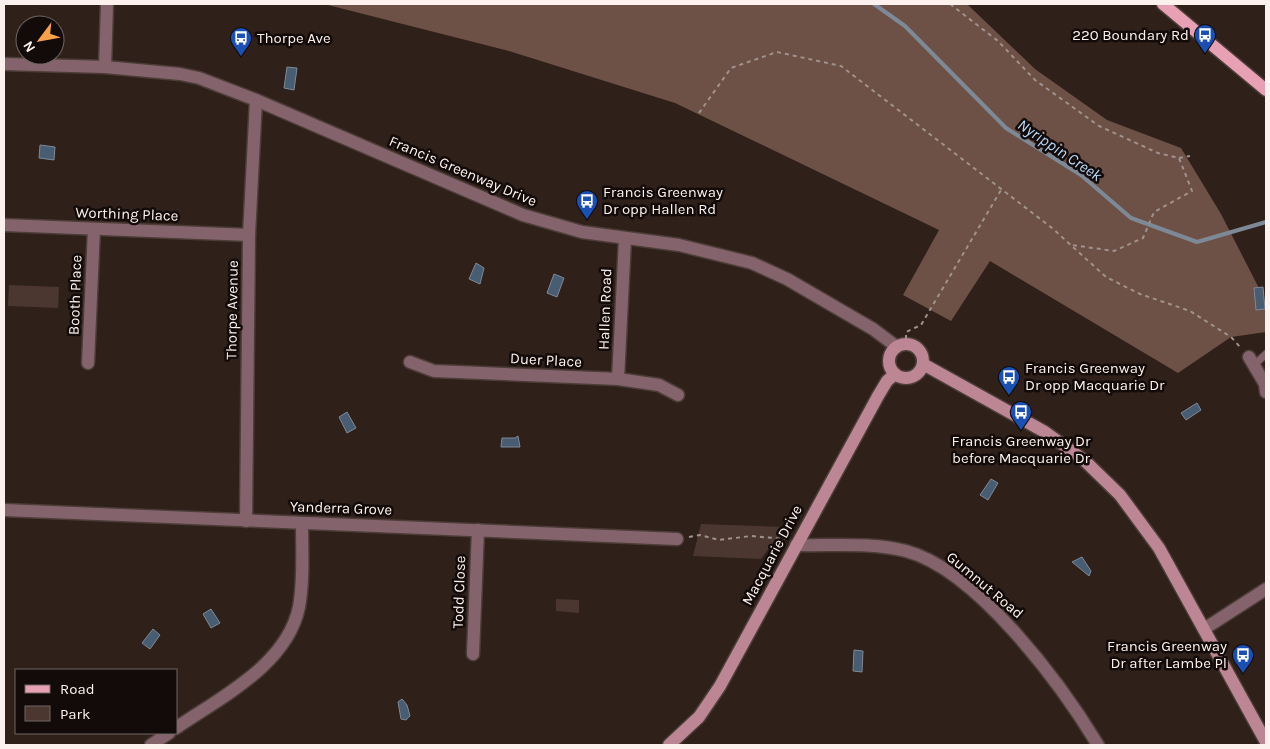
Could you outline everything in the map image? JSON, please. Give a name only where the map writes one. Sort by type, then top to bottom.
[{"type":"main road","points":[[1164,4],[1266,90]]},
{"type":"main road","points":[[906,344],[915,347],[922,354],[923,364],[914,377],[904,379],[895,374],[889,365],[890,355],[897,347],[906,344]]},
{"type":"main road","points":[[923,364],[1045,432],[1084,460],[1120,495],[1146,528],[1204,628],[1266,742]]},
{"type":"main road","name":"Macquarie Drive","points":[[669,745],[699,717],[720,686],[878,396],[887,381],[895,374]]},
{"type":"street","points":[[105,67],[107,4]]},
{"type":"street","name":"Francis Greenway Drive","points":[[4,64],[105,67],[180,74],[217,84],[524,215],[564,228],[624,239],[679,245],[752,264],[787,279],[858,320],[897,347]]},
{"type":"street","name":"Thorpe Avenue","points":[[246,521],[249,235],[256,100]]},
{"type":"street","name":"Worthing Place","points":[[4,225],[249,235]]},
{"type":"street","name":"Booth Place","points":[[88,363],[94,229]]},
{"type":"street","name":"Hallen Road","points":[[618,379],[624,239]]},
{"type":"street","points":[[1252,361],[1265,384],[1266,392]]},
{"type":"street","name":"Duer Place","points":[[410,362],[434,371],[618,379],[659,385],[678,395]]},
{"type":"street","name":"Yanderra Grove","points":[[4,510],[677,539]]},
{"type":"street","points":[[178,727],[267,664],[288,638],[299,608],[302,523]]},
{"type":"street","name":"Todd Close","points":[[473,654],[478,530]]},
{"type":"street","name":"Gumnut Road","points":[[797,543],[887,547],[907,551],[936,564],[957,578],[1014,630],[1032,650],[1098,745]]},
{"type":"street","points":[[1204,628],[1266,589]]},
{"type":"street","points":[[151,745],[168,734]]},
{"type":"lane","points":[[1252,361],[1266,354]]},
{"type":"path","points":[[950,4],[998,41],[1036,80],[1099,126],[1158,153],[1179,158],[1190,156]]},
{"type":"path","points":[[699,113],[731,68],[777,52],[841,66],[1052,228],[1106,278],[1140,294],[1190,311],[1231,337],[1252,361]]},
{"type":"path","points":[[1072,245],[1114,251],[1143,238],[1154,212],[1192,191],[1179,158]]},
{"type":"path","points":[[906,332],[921,325],[1001,190]]},
{"type":"path","points":[[677,539],[700,535],[719,540],[751,536],[797,543]]},
{"type":"green space","points":[[9,285],[59,287],[58,308],[8,306]]},
{"type":"green space","points":[[701,524],[785,527],[761,559],[693,556]]},
{"type":"green space","points":[[556,599],[579,600],[579,613],[556,611]]},
{"type":"shaded area","points":[[324,4],[967,4],[1035,69],[1107,120],[1181,148],[1221,214],[1266,302],[1266,332],[1231,337],[1178,373],[990,261],[951,321],[903,295],[939,230],[675,103],[509,51]]},
{"type":"water","points":[[287,67],[297,68],[294,90],[284,88]]},
{"type":"water","points":[[40,145],[55,147],[54,160],[39,158]]},
{"type":"water","points":[[476,263],[484,268],[480,284],[469,279]]},
{"type":"water","points":[[554,274],[564,278],[557,297],[547,293]]},
{"type":"water","points":[[1263,287],[1265,309],[1256,310],[1254,288]]},
{"type":"water","points":[[1197,403],[1201,410],[1186,420],[1181,413]]},
{"type":"water","points":[[347,412],[356,428],[347,433],[339,417]]},
{"type":"water","points":[[518,436],[520,447],[501,447],[502,438],[515,438]]},
{"type":"water","points":[[991,479],[998,483],[988,500],[980,495]]},
{"type":"water","points":[[1082,557],[1091,571],[1089,576],[1072,562]]},
{"type":"water","points":[[211,609],[220,623],[211,628],[203,614]]},
{"type":"water","points":[[153,629],[160,635],[150,649],[142,643]]},
{"type":"water","points":[[854,650],[863,651],[862,672],[853,671]]},
{"type":"water","points":[[402,699],[407,705],[410,716],[406,720],[401,719],[398,702]]},
{"type":"waterway","name":"Nyrippin Creek","points":[[874,4],[905,26],[1006,128],[1081,175],[1131,218],[1197,242],[1266,222]]},
{"type":"place","name":"220 Boundary Rd","points":[[1205,54]]},
{"type":"place","name":"Thorpe Ave","points":[[241,57]]},
{"type":"place","name":"Francis Greenway Dr opp Hallen Rd","points":[[587,220]]},
{"type":"place","name":"Francis Greenway Dr opp Macquarie Dr","points":[[1009,396]]},
{"type":"place","name":"Francis Greenway Dr before Macquarie Dr","points":[[1021,431]]},
{"type":"place","name":"Francis Greenway Dr after Lambe Pl","points":[[1243,674]]}]
